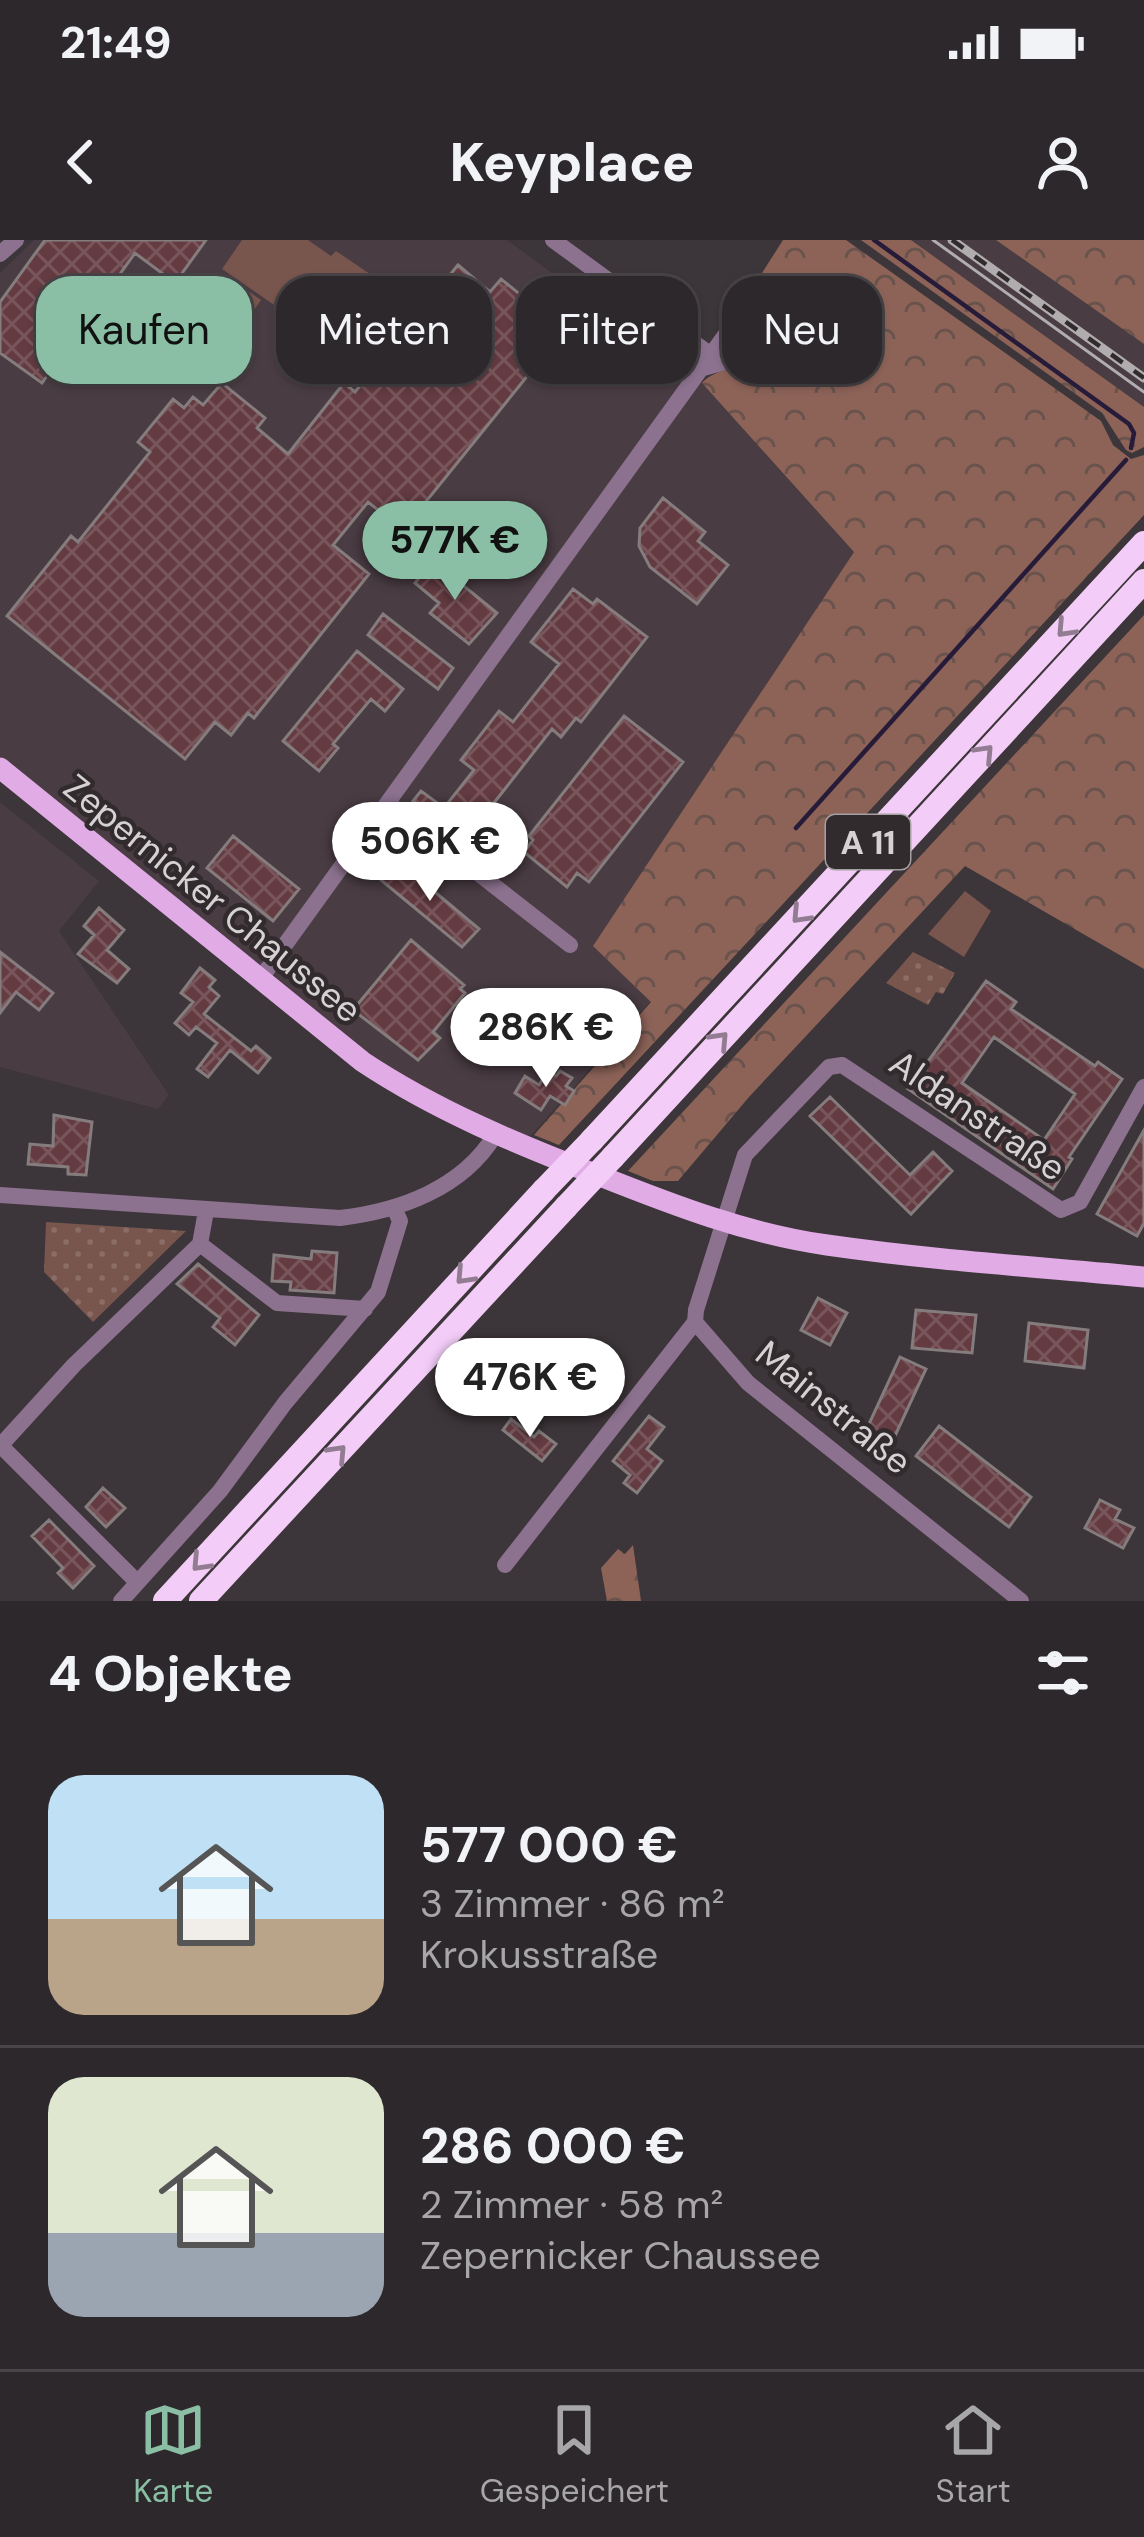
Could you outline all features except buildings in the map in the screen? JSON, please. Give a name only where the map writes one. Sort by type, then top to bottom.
[{"type":"highway","name":"A 11","points":[[165,1601],[1144,543]]},
{"type":"highway","name":"A 11","points":[[201,1601],[1144,580]]},
{"type":"main road","name":"Zepernicker Chaussee","points":[[0,768],[363,1062],[495,1135],[724,1222],[824,1245],[1144,1277]]},
{"type":"street","points":[[0,254],[16,240]]},
{"type":"street","points":[[260,979],[705,363],[553,240]]},
{"type":"street","points":[[388,803],[570,945]]},
{"type":"street","name":"Aldanstraße","points":[[724,1222],[749,1149],[823,1071],[836,1064],[1061,1210],[1080,1202],[1144,1087]]},
{"type":"street","points":[[0,1195],[340,1218],[395,1210],[470,1167],[495,1135]]},
{"type":"street","points":[[121,1601],[220,1491],[285,1402],[378,1292],[400,1221],[395,1210]]},
{"type":"street","points":[[137,1582],[0,1446],[74,1365],[200,1244],[206,1211]]},
{"type":"street","points":[[505,1564],[695,1322],[724,1222]]},
{"type":"street","points":[[200,1244],[277,1303],[365,1309]]},
{"type":"street","name":"Mainstraße","points":[[695,1322],[748,1384],[1021,1601]]},
{"type":"shaded area","points":[[34,240],[507,240],[556,276],[516,276],[516,384],[698,384],[698,380],[854,552],[594,945],[651,1001],[527,1140],[367,1059],[0,756],[0,273]]},
{"type":"shaded area","points":[[242,240],[308,240],[331,256],[336,251],[370,274],[276,276],[276,306],[252,290],[252,276],[232,276],[222,269]]},
{"type":"shaded area","points":[[911,240],[996,240],[1144,344],[1144,407]]},
{"type":"shaded area","points":[[0,802],[99,881],[59,931],[169,1095],[158,1109],[0,1067]]},
{"type":"shaded area","points":[[965,891],[991,911],[964,957],[928,934]]},
{"type":"shaded area","points":[[913,952],[955,973],[943,994],[936,992],[928,1005],[886,983]]},
{"type":"shaded area","points":[[46,1222],[186,1231],[93,1322],[44,1272]]},
{"type":"green space","points":[[783,240],[846,240],[1101,421],[1113,445],[1131,459],[1144,455],[1144,515],[559,1145],[534,1135],[651,1002],[593,946],[854,552],[702,383],[722,371],[722,384],[882,384],[882,276],[760,276]]},
{"type":"green space","points":[[861,240],[911,240],[1144,407],[1144,447],[1132,453],[1126,450],[1102,413]]},
{"type":"green space","points":[[996,240],[1144,240],[1144,344]]},
{"type":"green space","points":[[1144,615],[1144,969],[965,866],[749,1097],[678,1181],[653,1181],[628,1171]]},
{"type":"green space","points":[[633,1545],[641,1601],[607,1601],[601,1568],[618,1549],[625,1554]]},
{"type":"waterway","points":[[874,240],[1129,424],[1134,433],[1131,448]]},
{"type":"waterway","points":[[796,828],[1126,460]]},
{"type":"tram line","points":[[933,240],[1144,392]]},
{"type":"railway","points":[[952,240],[1144,378]]}]
